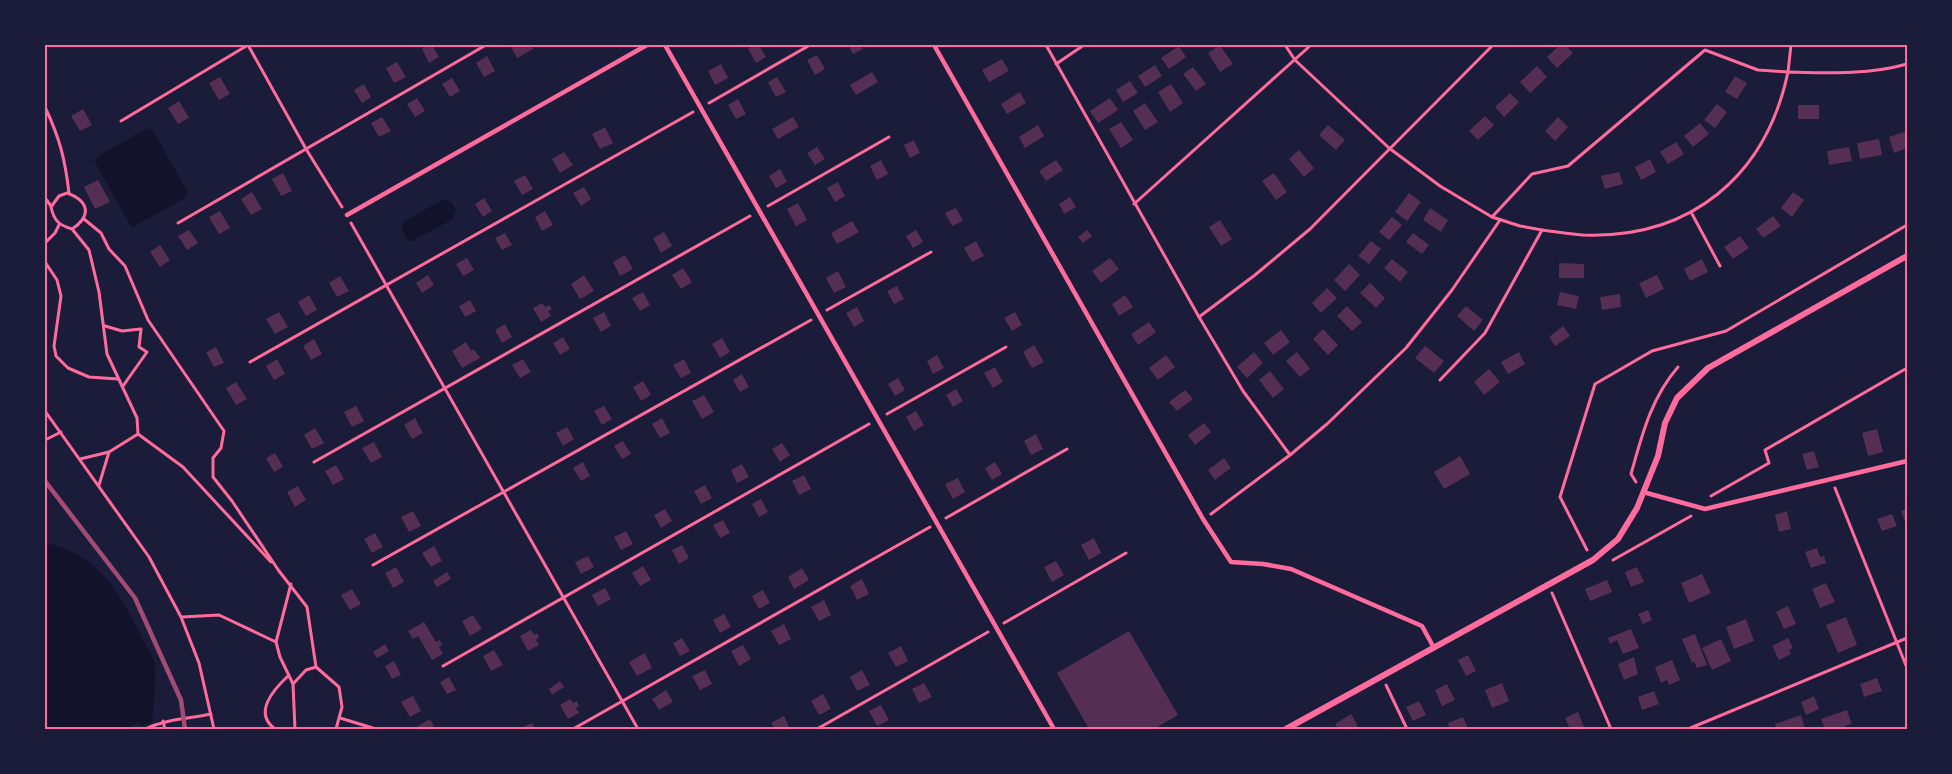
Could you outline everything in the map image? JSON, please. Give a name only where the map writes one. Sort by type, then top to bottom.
[{"type":"street","points":[[1286,729],[1593,560],[1618,539],[1637,508],[1658,456],[1665,423],[1677,398],[1708,368],[1907,256]]},
{"type":"lane","points":[[347,215],[647,45]]},
{"type":"lane","points":[[664,45],[1054,729]]},
{"type":"lane","points":[[934,45],[1203,519],[1231,562],[1291,569],[1422,626],[1434,648]]},
{"type":"lane","points":[[1643,492],[1705,509],[1907,461]]},
{"type":"path","points":[[121,121],[248,45],[638,729]]},
{"type":"path","points":[[177,222],[486,45]]},
{"type":"path","points":[[250,362],[810,45]]},
{"type":"path","points":[[1046,45],[1134,204],[1243,391],[1290,455]]},
{"type":"path","points":[[1056,64],[1084,45]]},
{"type":"path","points":[[1285,45],[1295,60],[1389,148],[1440,186],[1500,220],[1542,230],[1584,235],[1646,229],[1691,212],[1731,184],[1753,157],[1778,108],[1788,72],[1791,45]]},
{"type":"path","points":[[1134,204],[1311,45]]},
{"type":"path","points":[[1199,317],[1255,275],[1310,229],[1493,45]]},
{"type":"path","points":[[1492,217],[1532,174],[1568,166],[1705,50],[1758,70],[1841,73],[1889,69],[1907,64]]},
{"type":"path","points":[[45,107],[58,135],[65,159],[69,194]]},
{"type":"path","points":[[314,462],[890,137]]},
{"type":"path","points":[[51,207],[59,196],[69,194],[76,196],[84,203],[86,216],[72,229]]},
{"type":"path","points":[[45,198],[59,225],[72,229],[89,250],[105,326],[107,354],[137,418],[138,434]]},
{"type":"path","points":[[1691,212],[1720,266]]},
{"type":"path","points":[[84,219],[101,233],[108,249],[125,266],[148,320],[224,431],[221,448],[213,458],[213,477],[279,571]]},
{"type":"path","points":[[1203,519],[1290,455],[1335,417],[1406,348],[1452,290],[1500,220]]},
{"type":"path","points":[[45,243],[59,225]]},
{"type":"path","points":[[1440,380],[1485,333],[1542,230]]},
{"type":"path","points":[[373,565],[931,252]]},
{"type":"path","points":[[45,262],[57,280],[61,296],[54,346],[56,356],[68,368],[89,377],[118,379]]},
{"type":"path","points":[[105,326],[122,331],[141,329],[139,347],[147,352],[123,386]]},
{"type":"path","points":[[443,666],[1006,347]]},
{"type":"path","points":[[1638,485],[1631,474],[1647,418],[1669,378],[1678,367]]},
{"type":"path","points":[[1593,560],[1597,568],[1705,509],[1708,498],[1769,463],[1765,450],[1907,368]]},
{"type":"path","points":[[45,411],[149,557],[181,617],[199,663],[214,729]]},
{"type":"path","points":[[45,440],[61,432]]},
{"type":"path","points":[[138,434],[183,467],[291,584],[308,607],[316,667],[339,687],[342,707],[336,729]]},
{"type":"path","points":[[80,459],[109,452],[138,434]]},
{"type":"path","points":[[573,729],[1067,449]]},
{"type":"path","points":[[98,486],[109,452]]},
{"type":"path","points":[[1832,480],[1907,668]]},
{"type":"path","points":[[1588,551],[1594,547]]},
{"type":"path","points":[[817,729],[1126,554]]},
{"type":"path","points":[[291,584],[276,642],[293,684],[297,728]]},
{"type":"path","points":[[1552,593],[1611,729]]},
{"type":"path","points":[[181,617],[219,615],[249,627],[276,642]]},
{"type":"path","points":[[1688,729],[1907,638]]},
{"type":"path","points":[[293,684],[306,670],[316,667]]},
{"type":"path","points":[[275,729],[265,717],[266,708],[269,698],[288,676]]},
{"type":"path","points":[[1381,676],[1407,729]]},
{"type":"path","points":[[146,729],[163,721],[184,720],[211,714]]},
{"type":"path","points":[[340,718],[376,729]]},
{"type":"path","points":[[163,721],[165,729]]},
{"type":"shaded area","points":[[149,128],[153,130],[187,191],[185,198],[133,227],[95,162],[99,155]]},
{"type":"shaded area","points":[[446,200],[451,202],[456,210],[453,219],[408,241],[402,229],[404,221]]},
{"type":"shaded area","points":[[45,543],[63,548],[92,565],[104,576],[123,602],[149,650],[155,667],[152,723],[140,726],[138,722],[129,727],[130,729],[45,729]]},
{"type":"building","points":[[432,45],[439,57],[429,63],[422,49]]},
{"type":"building","points":[[510,45],[531,45],[533,49],[517,58]]},
{"type":"building","points":[[759,45],[766,57],[756,63],[748,49]]},
{"type":"building","points":[[848,45],[860,45],[863,49],[853,54]]},
{"type":"building","points":[[1220,45],[1233,64],[1220,72],[1208,53]]},
{"type":"building","points":[[1560,45],[1565,45],[1573,53],[1557,68],[1547,57]]},
{"type":"building","points":[[1179,46],[1186,57],[1169,69],[1161,58]]},
{"type":"building","points":[[817,55],[825,69],[815,75],[807,60]]},
{"type":"building","points":[[487,56],[495,71],[484,77],[476,63]]},
{"type":"building","points":[[1002,59],[1009,71],[989,82],[982,70]]},
{"type":"building","points":[[397,62],[406,77],[394,83],[386,68]]},
{"type":"building","points":[[721,64],[728,78],[715,85],[708,71]]},
{"type":"building","points":[[1155,65],[1162,76],[1145,87],[1138,76]]},
{"type":"building","points":[[1537,66],[1547,77],[1530,93],[1520,82]]},
{"type":"building","points":[[1193,67],[1206,84],[1196,91],[1183,74]]},
{"type":"building","points":[[872,72],[878,82],[856,95],[850,85]]},
{"type":"building","points":[[1735,76],[1747,83],[1737,99],[1725,92]]},
{"type":"building","points":[[220,77],[230,94],[219,100],[209,83]]},
{"type":"building","points":[[777,77],[786,92],[776,97],[768,82]]},
{"type":"building","points":[[452,78],[460,91],[450,97],[442,84]]},
{"type":"building","points":[[1130,81],[1138,93],[1123,102],[1116,90]]},
{"type":"building","points":[[364,84],[371,97],[362,103],[354,90]]},
{"type":"building","points":[[1171,84],[1183,103],[1170,112],[1158,92]]},
{"type":"building","points":[[1020,92],[1026,103],[1007,114],[1001,104]]},
{"type":"building","points":[[1510,93],[1519,102],[1504,117],[1495,107]]},
{"type":"building","points":[[417,98],[425,111],[415,117],[407,104]]},
{"type":"building","points":[[1110,98],[1118,110],[1098,123],[1090,111]]},
{"type":"building","points":[[738,99],[746,114],[736,119],[728,105]]},
{"type":"building","points":[[179,101],[189,118],[178,124],[168,108]]},
{"type":"building","points":[[1145,103],[1158,122],[1145,130],[1133,111]]},
{"type":"building","points":[[1717,104],[1727,112],[1715,128],[1704,120]]},
{"type":"building","points":[[1798,105],[1819,105],[1819,119],[1798,119]]},
{"type":"building","points":[[83,109],[92,125],[80,131],[71,116]]},
{"type":"building","points":[[1485,116],[1494,125],[1478,140],[1469,131]]},
{"type":"building","points":[[382,117],[391,131],[379,137],[371,123]]},
{"type":"building","points":[[793,117],[799,127],[778,139],[772,129]]},
{"type":"building","points":[[1558,117],[1568,127],[1555,141],[1545,131]]},
{"type":"building","points":[[1121,122],[1133,140],[1121,148],[1109,129]]},
{"type":"building","points":[[1700,123],[1709,134],[1693,147],[1684,136]]},
{"type":"building","points":[[1038,125],[1044,136],[1025,148],[1019,137]]},
{"type":"building","points":[[1328,125],[1345,140],[1336,150],[1319,135]]},
{"type":"building","points":[[605,127],[613,143],[600,149],[592,134]]},
{"type":"building","points":[[1907,131],[1907,148],[1894,153],[1889,137]]},
{"type":"building","points":[[1879,139],[1882,155],[1860,159],[1857,143]]},
{"type":"building","points":[[914,140],[920,153],[910,158],[904,145]]},
{"type":"building","points":[[1676,142],[1684,154],[1668,164],[1660,152]]},
{"type":"building","points":[[817,147],[825,159],[815,165],[807,153]]},
{"type":"building","points":[[1849,147],[1852,161],[1829,165],[1827,151]]},
{"type":"building","points":[[1299,150],[1314,168],[1304,177],[1289,159]]},
{"type":"building","points":[[564,152],[573,165],[560,173],[552,159]]},
{"type":"building","points":[[1650,159],[1656,172],[1641,180],[1635,167]]},
{"type":"building","points":[[881,160],[888,174],[877,180],[870,166]]},
{"type":"building","points":[[1056,160],[1063,170],[1046,181],[1039,171]]},
{"type":"building","points":[[780,169],[787,182],[776,188],[769,176]]},
{"type":"building","points":[[1619,172],[1623,184],[1605,189],[1601,176]]},
{"type":"building","points":[[283,173],[292,191],[281,196],[272,179]]},
{"type":"building","points":[[1274,173],[1287,192],[1276,200],[1262,181]]},
{"type":"building","points":[[525,175],[533,189],[522,195],[514,181]]},
{"type":"building","points":[[98,180],[110,202],[95,209],[84,187]]},
{"type":"building","points":[[838,182],[845,196],[835,202],[827,188]]},
{"type":"building","points":[[584,187],[591,199],[581,206],[573,193]]},
{"type":"building","points":[[252,192],[262,209],[251,215],[241,199]]},
{"type":"building","points":[[1793,192],[1804,200],[1792,217],[1781,208]]},
{"type":"building","points":[[1409,193],[1421,202],[1407,221],[1395,212]]},
{"type":"building","points":[[1070,197],[1076,207],[1064,214],[1059,204]]},
{"type":"building","points":[[484,198],[492,211],[483,217],[475,204]]},
{"type":"building","points":[[798,203],[807,220],[796,226],[787,209]]},
{"type":"building","points":[[956,208],[963,221],[952,226],[945,213]]},
{"type":"building","points":[[1430,208],[1448,220],[1441,232],[1423,220]]},
{"type":"building","points":[[220,211],[230,228],[219,234],[209,217]]},
{"type":"building","points":[[545,211],[553,225],[542,231],[535,217]]},
{"type":"building","points":[[1773,216],[1781,226],[1763,238],[1756,229]]},
{"type":"building","points":[[1392,217],[1402,225],[1389,240],[1379,232]]},
{"type":"building","points":[[1220,220],[1232,239],[1221,246],[1209,227]]},
{"type":"building","points":[[852,221],[859,232],[837,244],[831,233]]},
{"type":"building","points":[[189,230],[198,243],[187,250],[178,236]]},
{"type":"building","points":[[916,230],[923,242],[913,248],[906,236]]},
{"type":"building","points":[[1087,230],[1092,236],[1083,243],[1078,237]]},
{"type":"building","points":[[664,232],[672,246],[661,253],[653,238]]},
{"type":"building","points":[[505,233],[512,245],[502,250],[495,238]]},
{"type":"building","points":[[1413,233],[1429,245],[1422,254],[1406,242]]},
{"type":"building","points":[[1740,236],[1749,248],[1733,259],[1724,247]]},
{"type":"building","points":[[976,241],[984,256],[972,262],[964,248]]},
{"type":"building","points":[[1371,241],[1381,249],[1369,264],[1358,256]]},
{"type":"building","points":[[160,245],[170,260],[160,267],[150,252]]},
{"type":"building","points":[[625,255],[633,269],[620,276],[613,262]]},
{"type":"building","points":[[467,258],[474,270],[463,276],[456,264]]},
{"type":"building","points":[[1110,258],[1119,269],[1101,283],[1092,271]]},
{"type":"building","points":[[1392,259],[1408,272],[1400,282],[1384,268]]},
{"type":"building","points":[[1702,259],[1708,272],[1690,281],[1684,269]]},
{"type":"building","points":[[1559,263],[1584,264],[1584,278],[1559,278]]},
{"type":"building","points":[[1349,264],[1360,275],[1345,291],[1334,280]]},
{"type":"building","points":[[683,268],[692,282],[681,289],[672,275]]},
{"type":"building","points":[[838,271],[846,287],[834,293],[826,278]]},
{"type":"building","points":[[428,275],[434,285],[422,293],[416,283]]},
{"type":"building","points":[[584,275],[594,291],[580,299],[571,284]]},
{"type":"building","points":[[1657,275],[1664,289],[1646,298],[1639,283]]},
{"type":"building","points":[[340,276],[349,291],[337,297],[329,283]]},
{"type":"building","points":[[1370,283],[1385,298],[1376,308],[1360,293]]},
{"type":"building","points":[[897,286],[904,299],[894,304],[887,291]]},
{"type":"building","points":[[1327,288],[1337,298],[1321,313],[1312,303]]},
{"type":"building","points":[[643,292],[650,305],[640,311],[632,298]]},
{"type":"building","points":[[1560,292],[1579,296],[1576,309],[1557,305]]},
{"type":"building","points":[[1620,294],[1621,307],[1602,310],[1600,297]]},
{"type":"building","points":[[309,295],[317,310],[306,316],[298,302]]},
{"type":"building","points":[[1125,295],[1133,307],[1119,316],[1112,304]]},
{"type":"building","points":[[470,300],[476,311],[465,317],[459,306]]},
{"type":"building","points":[[542,303],[545,307],[549,305],[552,309],[548,311],[551,316],[541,322],[533,308]]},
{"type":"building","points":[[1347,306],[1362,322],[1352,331],[1337,316]]},
{"type":"building","points":[[1466,306],[1483,320],[1474,331],[1457,316]]},
{"type":"building","points":[[857,307],[864,321],[854,327],[846,313]]},
{"type":"building","points":[[279,312],[288,327],[275,334],[266,319]]},
{"type":"building","points":[[604,312],[611,326],[601,332],[593,318]]},
{"type":"building","points":[[1015,312],[1022,325],[1012,331],[1004,318]]},
{"type":"building","points":[[1149,322],[1156,332],[1138,345],[1131,334]]},
{"type":"building","points":[[505,324],[512,337],[502,343],[495,330]]},
{"type":"building","points":[[1563,326],[1570,336],[1555,346],[1549,337]]},
{"type":"building","points":[[1323,329],[1338,345],[1328,355],[1313,339]]},
{"type":"building","points":[[1281,330],[1290,342],[1273,355],[1264,343]]},
{"type":"building","points":[[563,337],[570,349],[560,355],[553,343]]},
{"type":"building","points":[[722,338],[730,352],[720,358],[712,344]]},
{"type":"building","points":[[314,339],[322,354],[311,360],[303,346]]},
{"type":"building","points":[[466,342],[471,351],[474,349],[480,358],[462,368],[452,351]]},
{"type":"building","points":[[1034,345],[1044,362],[1032,368],[1023,352]]},
{"type":"building","points":[[1425,346],[1444,361],[1434,373],[1415,358]]},
{"type":"building","points":[[216,347],[224,363],[214,367],[206,352]]},
{"type":"building","points":[[1254,352],[1263,363],[1247,378],[1237,367]]},
{"type":"building","points":[[1297,352],[1310,369],[1300,377],[1286,361]]},
{"type":"building","points":[[1519,352],[1525,364],[1508,374],[1501,362]]},
{"type":"building","points":[[937,355],[944,368],[933,374],[927,361]]},
{"type":"building","points":[[1166,355],[1175,367],[1158,380],[1149,368]]},
{"type":"building","points":[[277,359],[285,374],[274,380],[266,366]]},
{"type":"building","points":[[523,359],[531,372],[520,378],[512,365]]},
{"type":"building","points":[[684,359],[691,373],[681,378],[673,365]]},
{"type":"building","points":[[995,367],[1003,382],[993,388],[984,373]]},
{"type":"building","points":[[1489,369],[1500,382],[1484,395],[1474,382]]},
{"type":"building","points":[[1270,371],[1284,389],[1273,398],[1259,380]]},
{"type":"building","points":[[742,374],[749,387],[740,392],[733,380]]},
{"type":"building","points":[[898,378],[905,390],[895,396],[888,384]]},
{"type":"building","points":[[643,381],[651,395],[641,401],[633,387]]},
{"type":"building","points":[[236,382],[247,399],[236,405],[226,388]]},
{"type":"building","points":[[956,389],[963,401],[953,407],[946,395]]},
{"type":"building","points":[[1185,390],[1193,399],[1177,411],[1169,402]]},
{"type":"building","points":[[704,395],[714,412],[702,419],[692,401]]},
{"type":"building","points":[[356,406],[364,421],[352,427],[344,412]]},
{"type":"building","points":[[604,406],[612,419],[602,425],[594,411]]},
{"type":"building","points":[[916,411],[924,425],[914,431],[906,417]]},
{"type":"building","points":[[415,418],[423,433],[412,439],[404,425]]},
{"type":"building","points":[[662,418],[670,433],[660,438],[652,424]]},
{"type":"building","points":[[1204,423],[1211,432],[1195,445],[1188,435]]},
{"type":"building","points":[[567,427],[574,439],[563,446],[556,433]]},
{"type":"building","points":[[315,428],[324,443],[312,449],[304,435]]},
{"type":"building","points":[[1877,429],[1883,452],[1868,456],[1862,433]]},
{"type":"building","points":[[1036,434],[1043,449],[1031,455],[1024,441]]},
{"type":"building","points":[[623,441],[631,454],[622,459],[614,446]]},
{"type":"building","points":[[374,442],[382,457],[371,463],[362,448]]},
{"type":"building","points":[[782,443],[790,455],[780,462],[772,449]]},
{"type":"building","points":[[1814,451],[1819,467],[1807,470],[1802,454]]},
{"type":"building","points":[[275,453],[283,467],[274,472],[266,458]]},
{"type":"building","points":[[1460,456],[1470,474],[1444,489],[1434,472]]},
{"type":"building","points":[[1224,458],[1231,468],[1215,480],[1208,470]]},
{"type":"building","points":[[583,462],[590,476],[581,481],[573,468]]},
{"type":"building","points":[[995,462],[1002,474],[992,480],[985,468]]},
{"type":"building","points":[[742,464],[749,477],[737,483],[731,470]]},
{"type":"building","points":[[336,465],[344,479],[333,485],[325,471]]},
{"type":"building","points":[[804,475],[811,489],[799,495],[792,481]]},
{"type":"building","points":[[958,478],[965,492],[953,499],[945,484]]},
{"type":"building","points":[[705,485],[712,498],[701,504],[694,491]]},
{"type":"building","points":[[298,486],[306,500],[295,507],[287,492]]},
{"type":"building","points":[[761,499],[768,512],[759,517],[752,504]]},
{"type":"building","points":[[665,509],[672,521],[661,528],[654,515]]},
{"type":"building","points":[[1907,509],[1907,527],[1901,511]]},
{"type":"building","points":[[413,511],[421,526],[409,532],[401,517]]},
{"type":"building","points":[[1787,511],[1791,529],[1779,532],[1775,515]]},
{"type":"building","points":[[1892,514],[1897,526],[1882,531],[1877,519]]},
{"type":"building","points":[[723,520],[730,533],[720,538],[713,525]]},
{"type":"building","points":[[626,531],[633,544],[621,550],[614,537]]},
{"type":"building","points":[[375,533],[383,547],[372,553],[364,539]]},
{"type":"building","points":[[1094,538],[1101,553],[1089,560],[1081,545]]},
{"type":"building","points":[[682,545],[689,558],[679,564],[672,550]]},
{"type":"building","points":[[434,546],[442,561],[431,567],[422,553]]},
{"type":"building","points":[[1817,548],[1820,557],[1824,556],[1826,563],[1811,568],[1805,552]]},
{"type":"building","points":[[588,556],[594,567],[581,574],[575,562]]},
{"type":"building","points":[[1056,561],[1064,575],[1052,582],[1044,567]]},
{"type":"building","points":[[643,566],[651,580],[640,586],[632,573]]},
{"type":"building","points":[[396,567],[404,582],[393,588],[385,573]]},
{"type":"building","points":[[1637,567],[1644,582],[1631,587],[1625,572]]},
{"type":"building","points":[[802,568],[809,580],[794,589],[788,577]]},
{"type":"building","points":[[447,572],[451,579],[437,587],[433,581]]},
{"type":"building","points":[[1702,574],[1711,593],[1689,603],[1681,583]]},
{"type":"building","points":[[862,579],[869,594],[857,600],[850,586]]},
{"type":"building","points":[[1607,580],[1612,592],[1590,601],[1585,589]]},
{"type":"building","points":[[1826,583],[1835,602],[1820,608],[1812,589]]},
{"type":"building","points":[[605,588],[611,599],[598,606],[592,595]]},
{"type":"building","points":[[352,589],[361,604],[350,610],[341,595]]},
{"type":"building","points":[[763,590],[770,603],[759,609],[752,596]]},
{"type":"building","points":[[824,600],[831,615],[819,621],[811,607]]},
{"type":"building","points":[[1788,606],[1796,624],[1784,629],[1776,612]]},
{"type":"building","points":[[1648,610],[1652,620],[1643,624],[1638,614]]},
{"type":"building","points":[[724,614],[731,627],[720,633],[713,620]]},
{"type":"building","points":[[473,615],[482,629],[470,636],[462,621]]},
{"type":"building","points":[[1846,617],[1857,645],[1838,653],[1826,625]]},
{"type":"building","points":[[1746,619],[1754,641],[1734,649],[1726,627]]},
{"type":"building","points":[[424,622],[436,642],[440,640],[442,645],[439,647],[443,654],[432,660],[418,636],[413,639],[408,631]]},
{"type":"building","points":[[784,624],[791,639],[779,645],[771,631]]},
{"type":"building","points":[[1631,629],[1639,648],[1623,654],[1617,640],[1610,644],[1608,638]]},
{"type":"building","points":[[531,630],[534,635],[537,633],[539,637],[536,640],[539,645],[528,651],[520,636]]},
{"type":"building","points":[[1129,631],[1178,715],[1154,729],[1089,729],[1057,673]]},
{"type":"building","points":[[1695,634],[1707,665],[1697,668],[1694,662],[1692,663],[1682,639]]},
{"type":"building","points":[[682,638],[690,651],[680,656],[673,643]]},
{"type":"building","points":[[1788,638],[1793,648],[1789,650],[1791,654],[1779,660],[1772,646]]},
{"type":"building","points":[[1721,639],[1731,661],[1712,670],[1702,648]]},
{"type":"building","points":[[385,644],[389,651],[377,658],[373,652]]},
{"type":"building","points":[[743,645],[751,659],[739,666],[731,651]]},
{"type":"building","points":[[901,646],[908,661],[896,667],[888,653]]},
{"type":"building","points":[[494,650],[503,665],[491,671],[483,656]]},
{"type":"building","points":[[645,653],[652,668],[637,676],[629,662]]},
{"type":"building","points":[[1468,655],[1476,671],[1466,676],[1458,660]]},
{"type":"building","points":[[1634,657],[1638,674],[1624,680],[1618,664]]},
{"type":"building","points":[[1672,660],[1680,680],[1669,685],[1667,680],[1661,683],[1655,667]]},
{"type":"building","points":[[394,661],[401,675],[392,679],[385,666]]},
{"type":"building","points":[[705,670],[712,684],[700,690],[692,676]]},
{"type":"building","points":[[862,670],[870,685],[857,691],[850,677]]},
{"type":"building","points":[[449,677],[456,690],[447,694],[440,682]]},
{"type":"building","points":[[1877,678],[1882,691],[1864,697],[1860,684]]},
{"type":"building","points":[[560,681],[564,687],[552,695],[549,689]]},
{"type":"building","points":[[924,683],[932,697],[919,703],[912,689]]},
{"type":"building","points":[[1502,683],[1509,701],[1492,708],[1485,690]]},
{"type":"building","points":[[1447,684],[1455,700],[1442,706],[1435,690]]},
{"type":"building","points":[[666,690],[673,702],[659,710],[652,699]]},
{"type":"building","points":[[1654,691],[1659,704],[1642,710],[1638,697]]},
{"type":"building","points":[[823,694],[831,709],[819,715],[811,701]]},
{"type":"building","points":[[413,696],[421,711],[410,717],[401,702]]},
{"type":"building","points":[[1814,696],[1819,709],[1806,715],[1801,702]]},
{"type":"building","points":[[570,699],[573,703],[577,701],[579,706],[576,708],[579,713],[568,719],[560,705]]},
{"type":"building","points":[[1419,701],[1426,715],[1413,721],[1406,707]]},
{"type":"building","points":[[881,705],[889,720],[877,726],[869,711]]},
{"type":"building","points":[[1847,710],[1852,724],[1845,726],[1846,729],[1825,729],[1821,719]]},
{"type":"building","points":[[1578,712],[1584,727],[1570,729],[1565,718]]},
{"type":"building","points":[[1351,714],[1358,726],[1353,729],[1338,729],[1335,724]]},
{"type":"building","points":[[1801,715],[1805,729],[1776,729],[1775,724]]},
{"type":"building","points":[[784,716],[790,729],[775,729],[771,723]]},
{"type":"building","points":[[1463,717],[1468,728],[1450,729],[1448,723]]},
{"type":"building","points":[[430,719],[434,726],[429,729],[413,729]]},
{"type":"building","points":[[532,723],[535,729],[519,729]]},
{"type":"railway","points":[[45,481],[135,598],[181,700],[185,729]]}]
